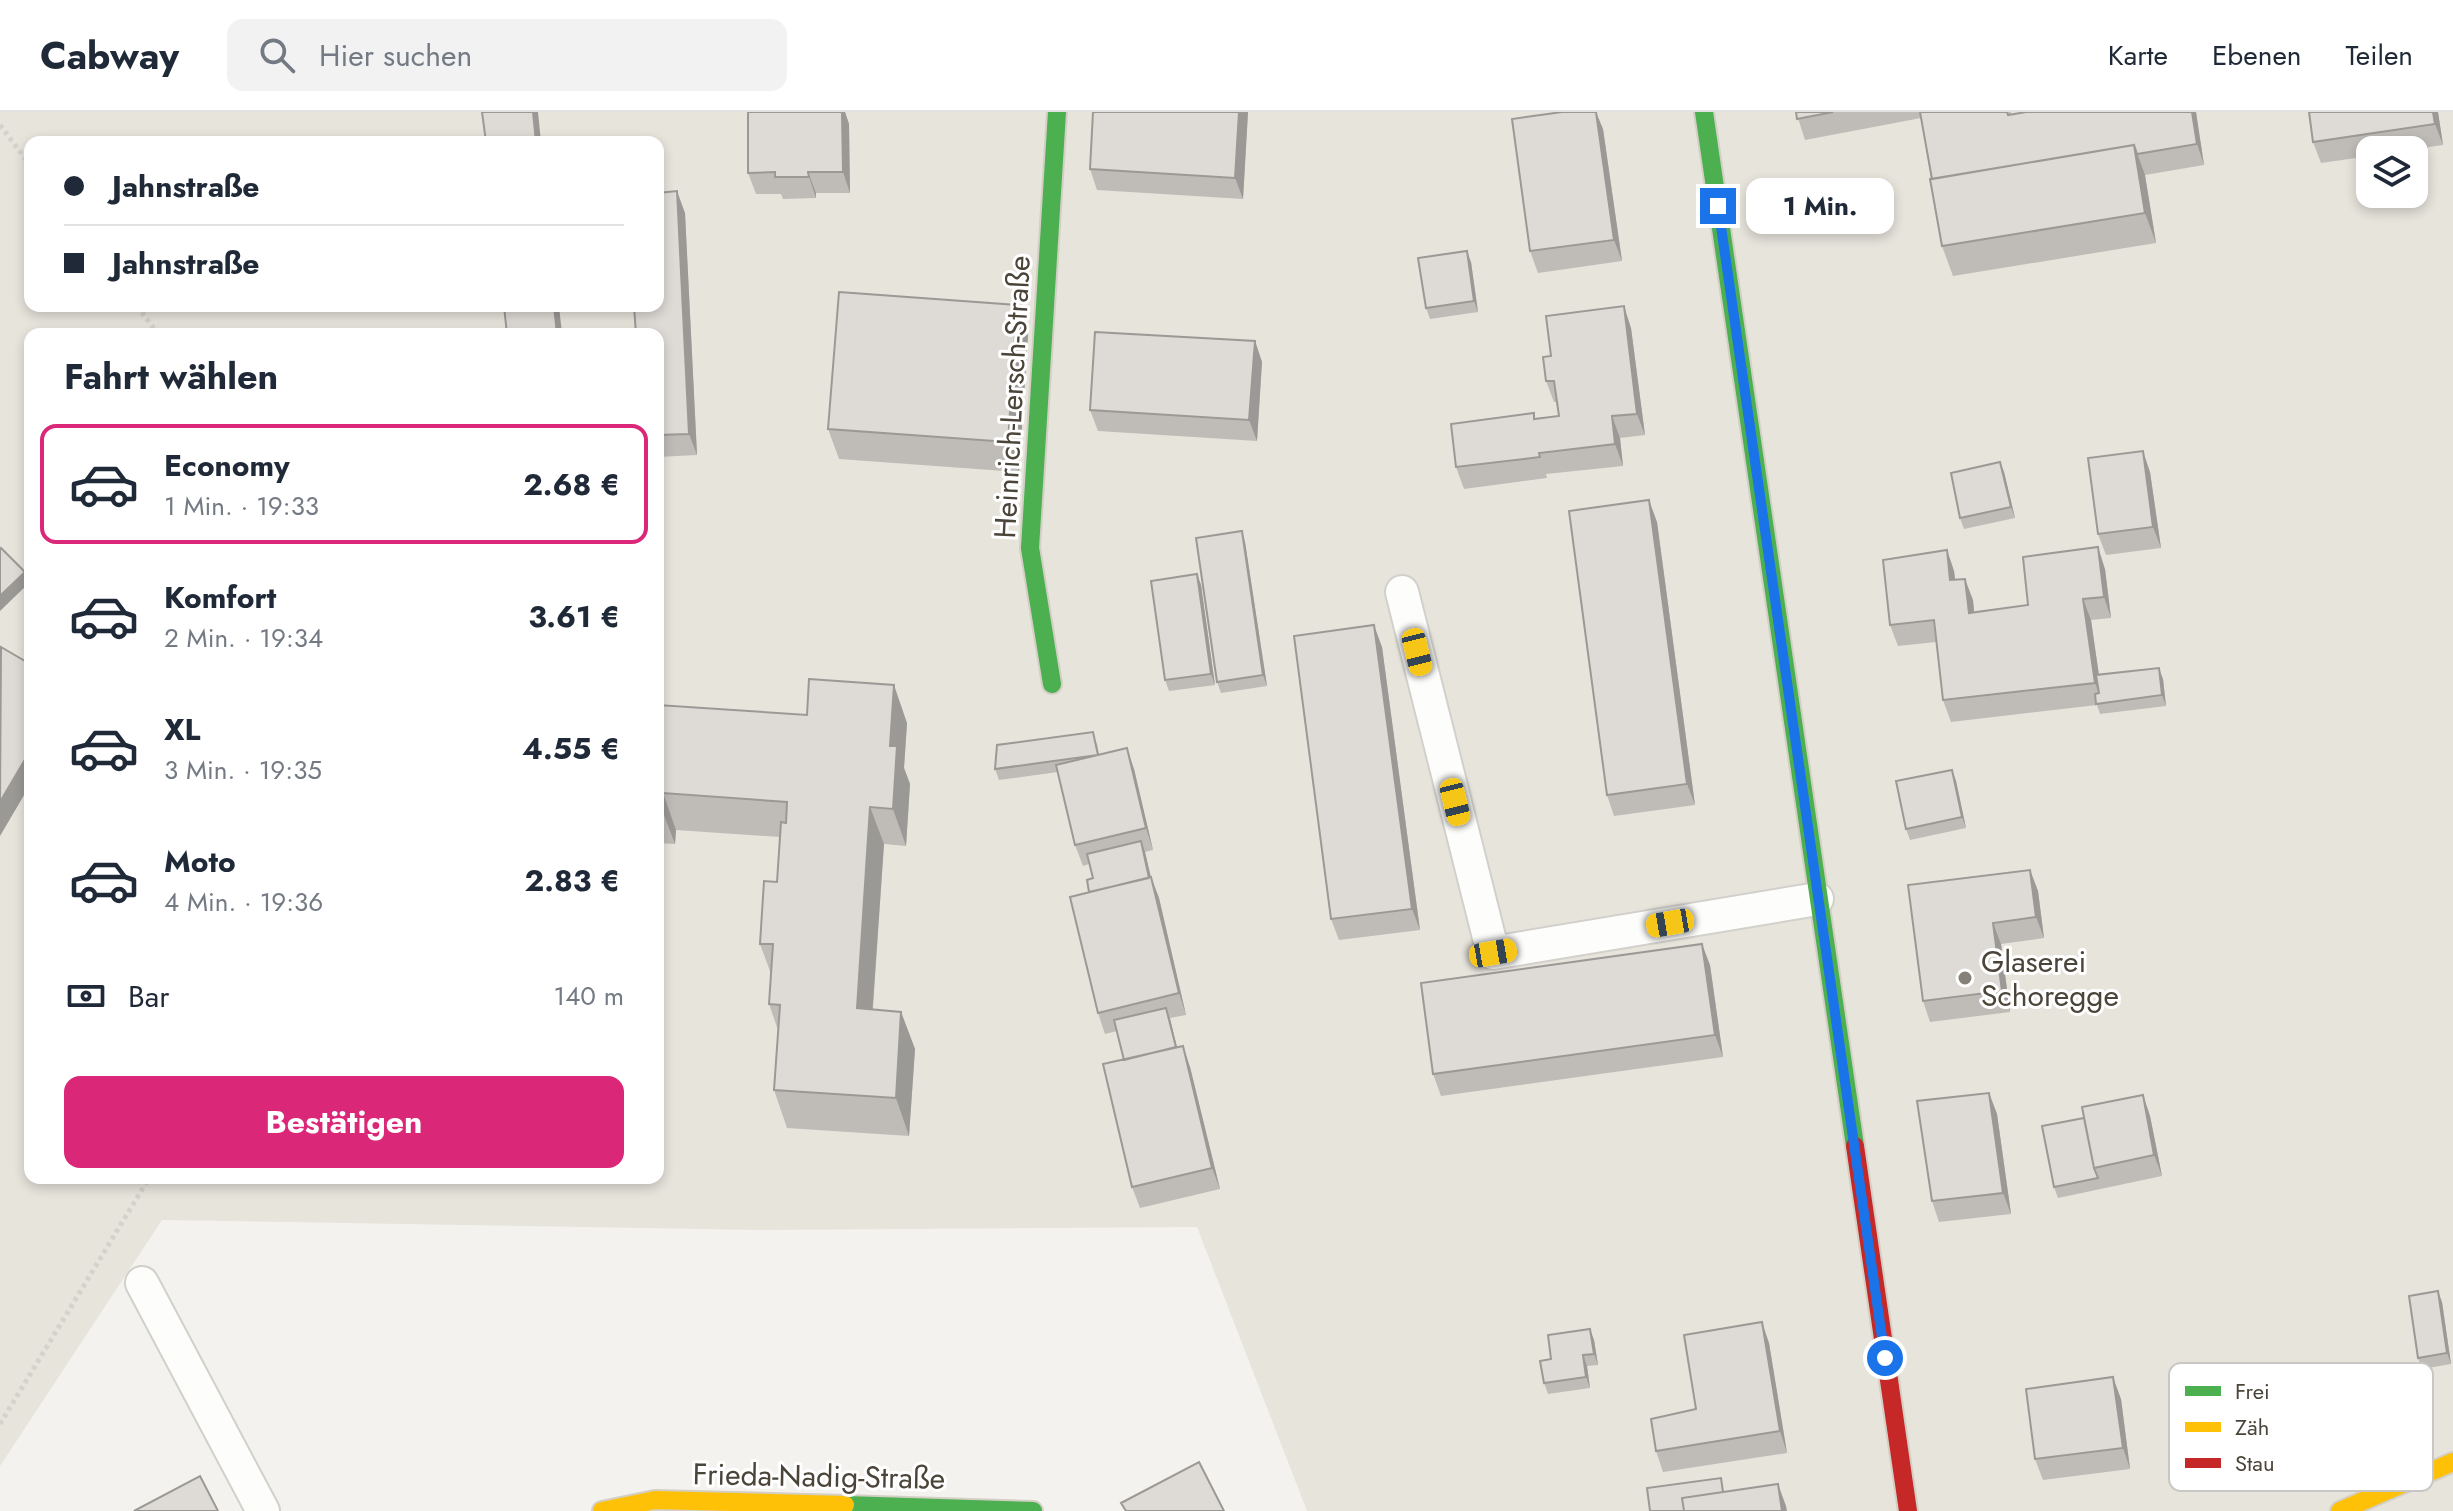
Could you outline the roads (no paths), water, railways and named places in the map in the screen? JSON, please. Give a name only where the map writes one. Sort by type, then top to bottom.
[{"type":"main road","name":"Heinrich-Lersch-Straße","points":[[1052,684],[1030,548],[1057,112]]},
{"type":"main road","points":[[1704,112],[1908,1511]]},
{"type":"main road","points":[[2433,1471],[2453,1462]]},
{"type":"main road","points":[[2340,1511],[2386,1491]]},
{"type":"main road","name":"Frieda-Nadig-Straße","points":[[602,1511],[655,1500],[1033,1511]]},
{"type":"lane","points":[[1402,592],[1493,953],[1817,899]]},
{"type":"lane","points":[[142,1283],[263,1511]]},
{"type":"place","name":"Glaserei Schoregge","points":[[1965,978]]}]
